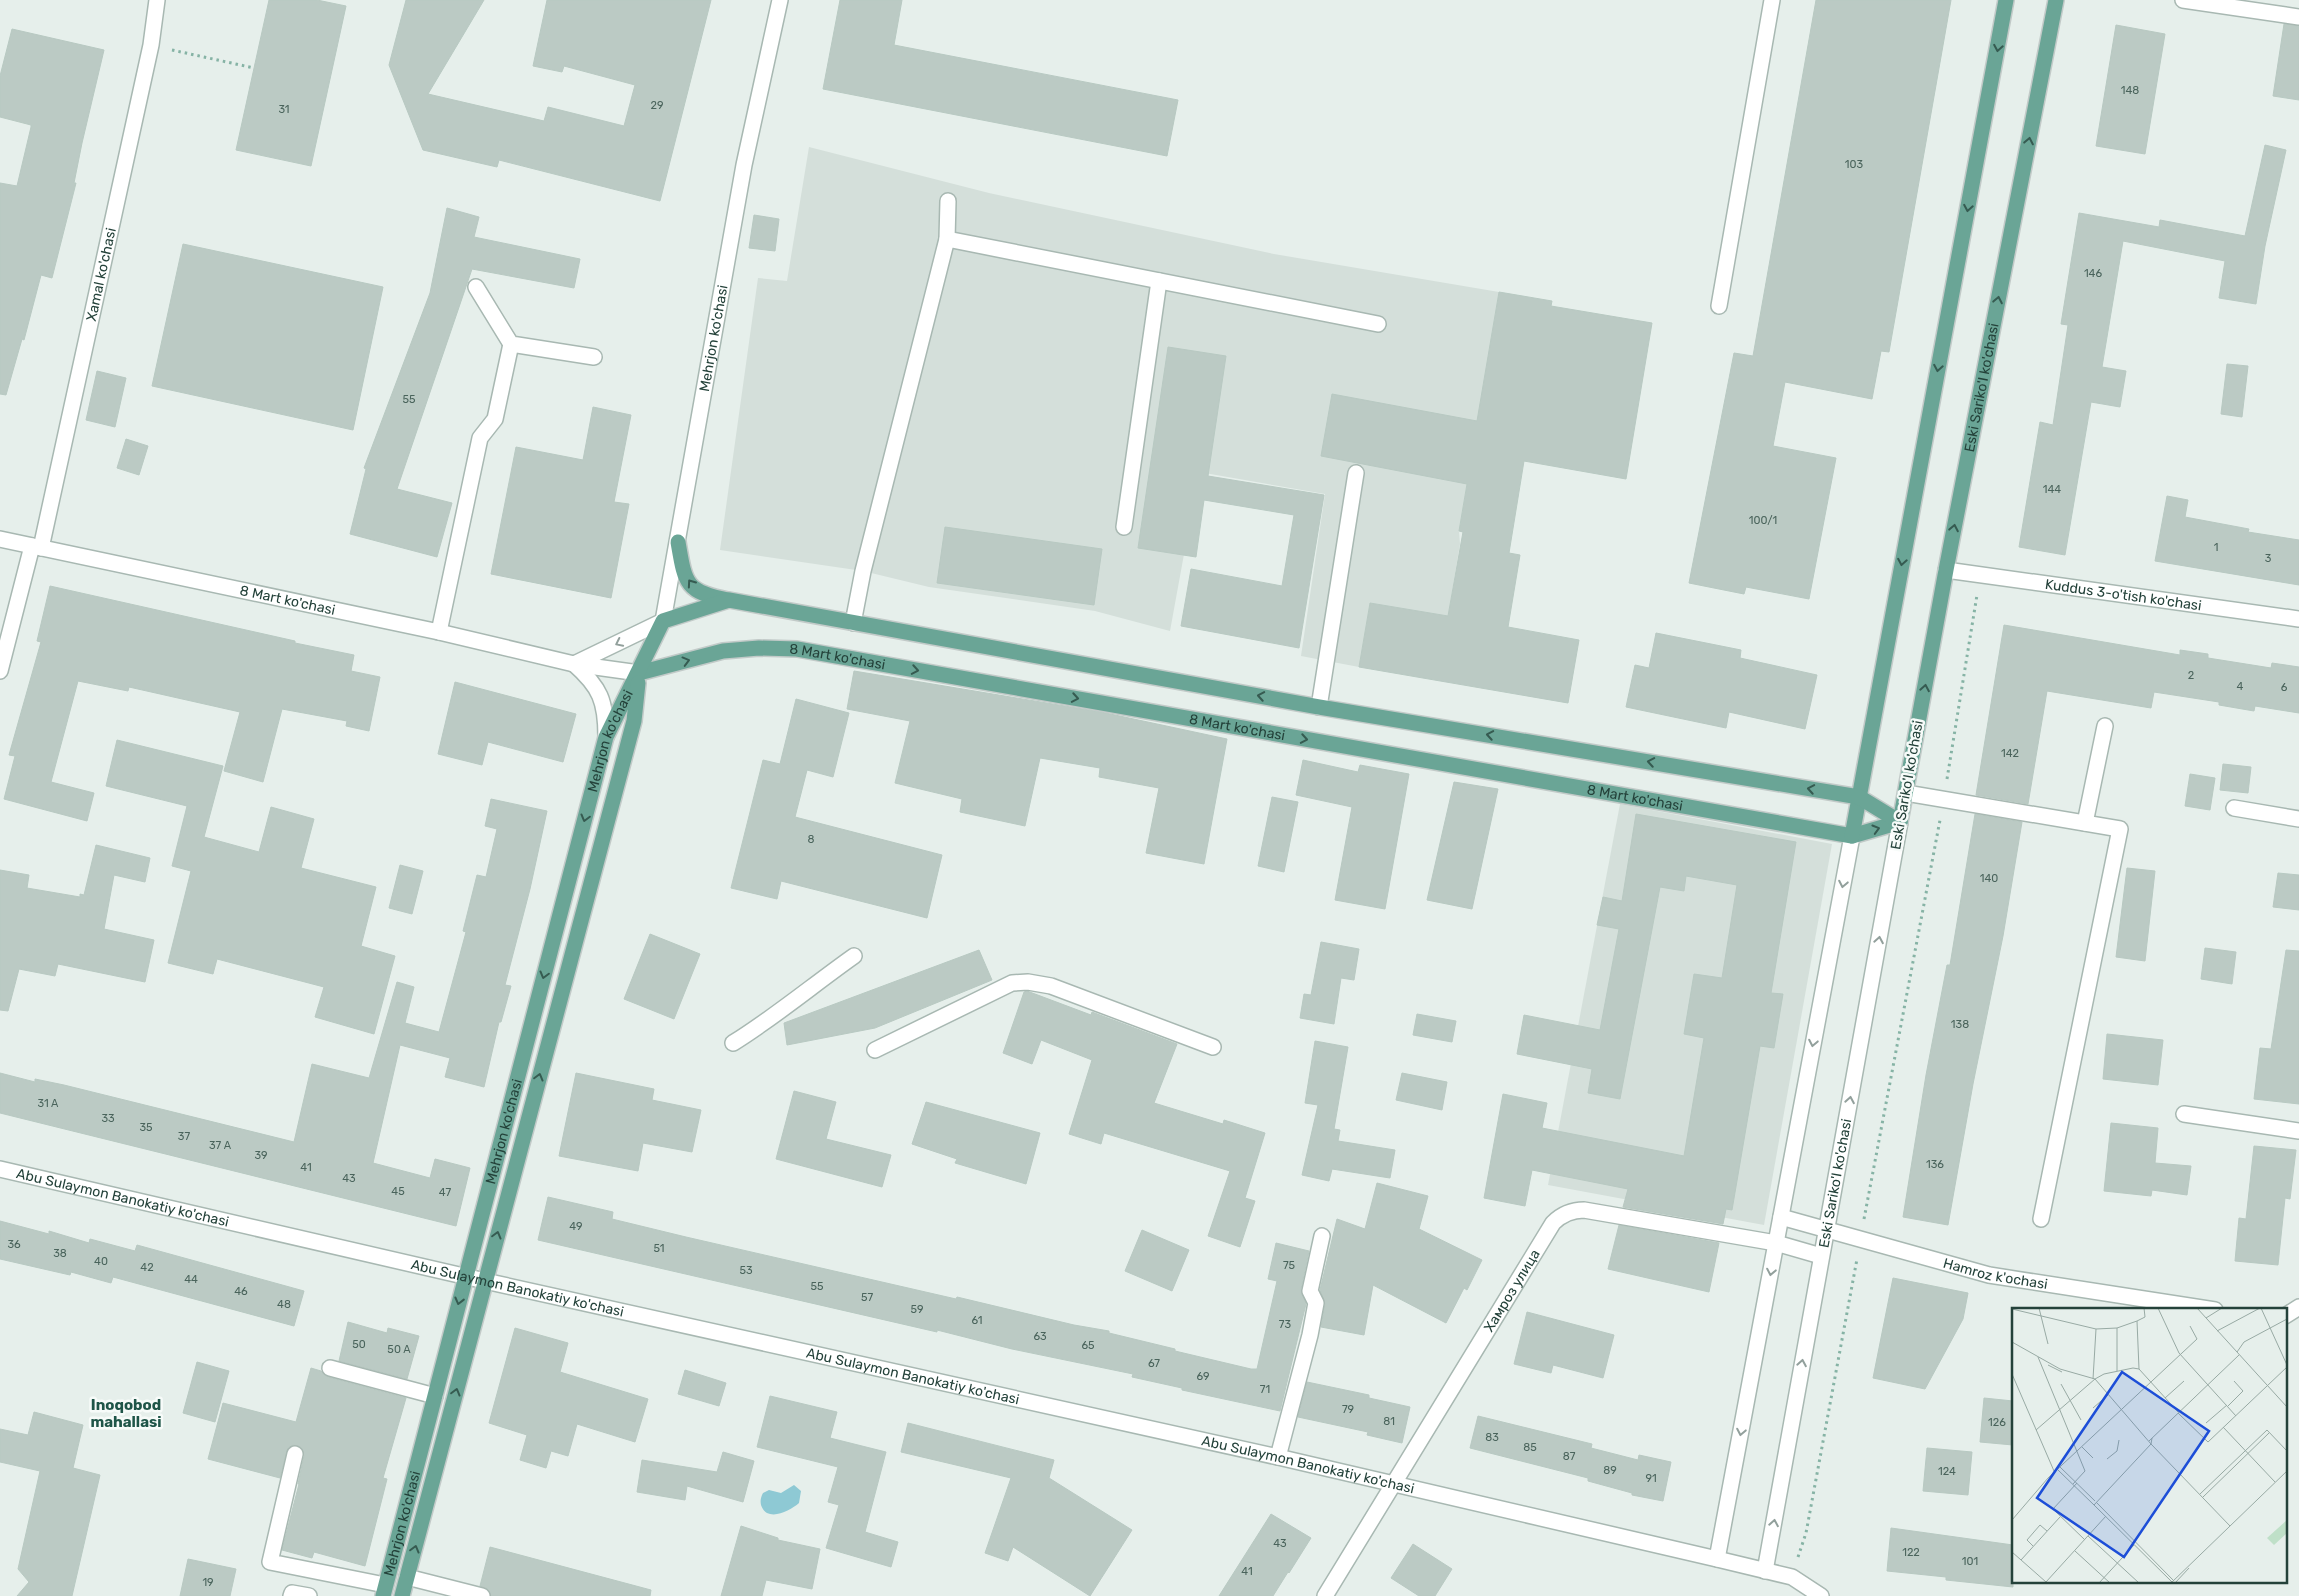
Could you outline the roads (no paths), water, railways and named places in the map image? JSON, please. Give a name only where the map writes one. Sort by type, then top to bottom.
[{"type":"main road","points":[[1852,836],[2006,0]]},
{"type":"main road","name":"Eski Sariko'l ko'chasi","points":[[1900,822],[1946,570],[2056,0]]},
{"type":"main road","points":[[678,542],[685,575],[690,586],[708,596],[1319,706],[1859,797],[1900,822]]},
{"type":"main road","points":[[663,621],[729,600]]},
{"type":"main road","name":"Mehrjon ko'chasi","points":[[384,1591],[606,736],[639,673],[663,621]]},
{"type":"main road","name":"8 Mart ko'chasi","points":[[639,673],[723,651],[759,648],[797,649],[1852,836],[1900,822]]},
{"type":"main road","name":"Mehrjon ko'chasi","points":[[402,1596],[634,721],[639,673]]},
{"type":"street","name":"Xamal ko'chasi","points":[[0,671],[36,547],[151,45],[157,0]]},
{"type":"street","name":"Mehrjon ko'chasi","points":[[663,621],[744,165],[780,0]]},
{"type":"street","points":[[1719,306],[1772,0]]},
{"type":"street","points":[[2183,0],[2299,17]]},
{"type":"street","points":[[853,623],[863,571],[947,238],[948,201]]},
{"type":"street","points":[[947,238],[1378,324]]},
{"type":"street","points":[[1124,527],[1159,281]]},
{"type":"street","points":[[439,632],[480,438],[495,419],[511,344],[476,287]]},
{"type":"street","points":[[511,344],[594,357]]},
{"type":"street","points":[[1319,706],[1356,473]]},
{"type":"street","name":"8 Mart ko'chasi","points":[[0,539],[439,632],[574,664],[639,673]]},
{"type":"street","name":"Kuddus 3-o'tish ko'chasi","points":[[1946,570],[2299,619]]},
{"type":"street","points":[[606,736],[606,717],[601,696],[591,679],[574,664],[663,621]]},
{"type":"street","points":[[2085,823],[2104,726]]},
{"type":"street","points":[[1906,793],[2120,829],[2041,1219]]},
{"type":"street","points":[[2234,808],[2299,819]]},
{"type":"street","name":"Eski Sariko'l ko'chasi","points":[[1765,1571],[1900,822]]},
{"type":"street","points":[[1717,1559],[1852,836]]},
{"type":"street","points":[[733,1043],[760,1026],[791,1001],[854,956]]},
{"type":"street","points":[[876,1050],[1012,983],[1028,982],[1051,986],[1213,1047]]},
{"type":"street","points":[[2184,1114],[2299,1131]]},
{"type":"street","name":"Abu Sulaymon Banokatiy ko'chasi","points":[[0,1169],[485,1281],[1278,1457],[1717,1559],[1792,1577],[1820,1596]]},
{"type":"street","name":"Хамроз улица","points":[[1325,1596],[1553,1224],[1565,1213],[1584,1210],[1776,1243],[1821,1256]]},
{"type":"street","name":"Hamroz k'ochasi","points":[[1781,1218],[1989,1275],[2202,1308]]},
{"type":"street","points":[[1278,1457],[1310,1335],[1316,1303],[1310,1292],[1322,1236]]},
{"type":"street","points":[[2286,1315],[2299,1307]]},
{"type":"street","points":[[330,1368],[435,1396]]},
{"type":"street","points":[[295,1454],[270,1562],[384,1591]]},
{"type":"street","points":[[407,1577],[482,1596]]},
{"type":"street","points":[[291,1596],[292,1593],[300,1593],[309,1596]]},
{"type":"water","points":[[794,1485],[801,1491],[799,1503],[779,1514],[768,1513],[764,1510],[761,1505],[763,1493],[769,1490],[781,1493]]},
{"type":"district","name":"Inoqobod mahallasi","points":[[126,1414]]}]
